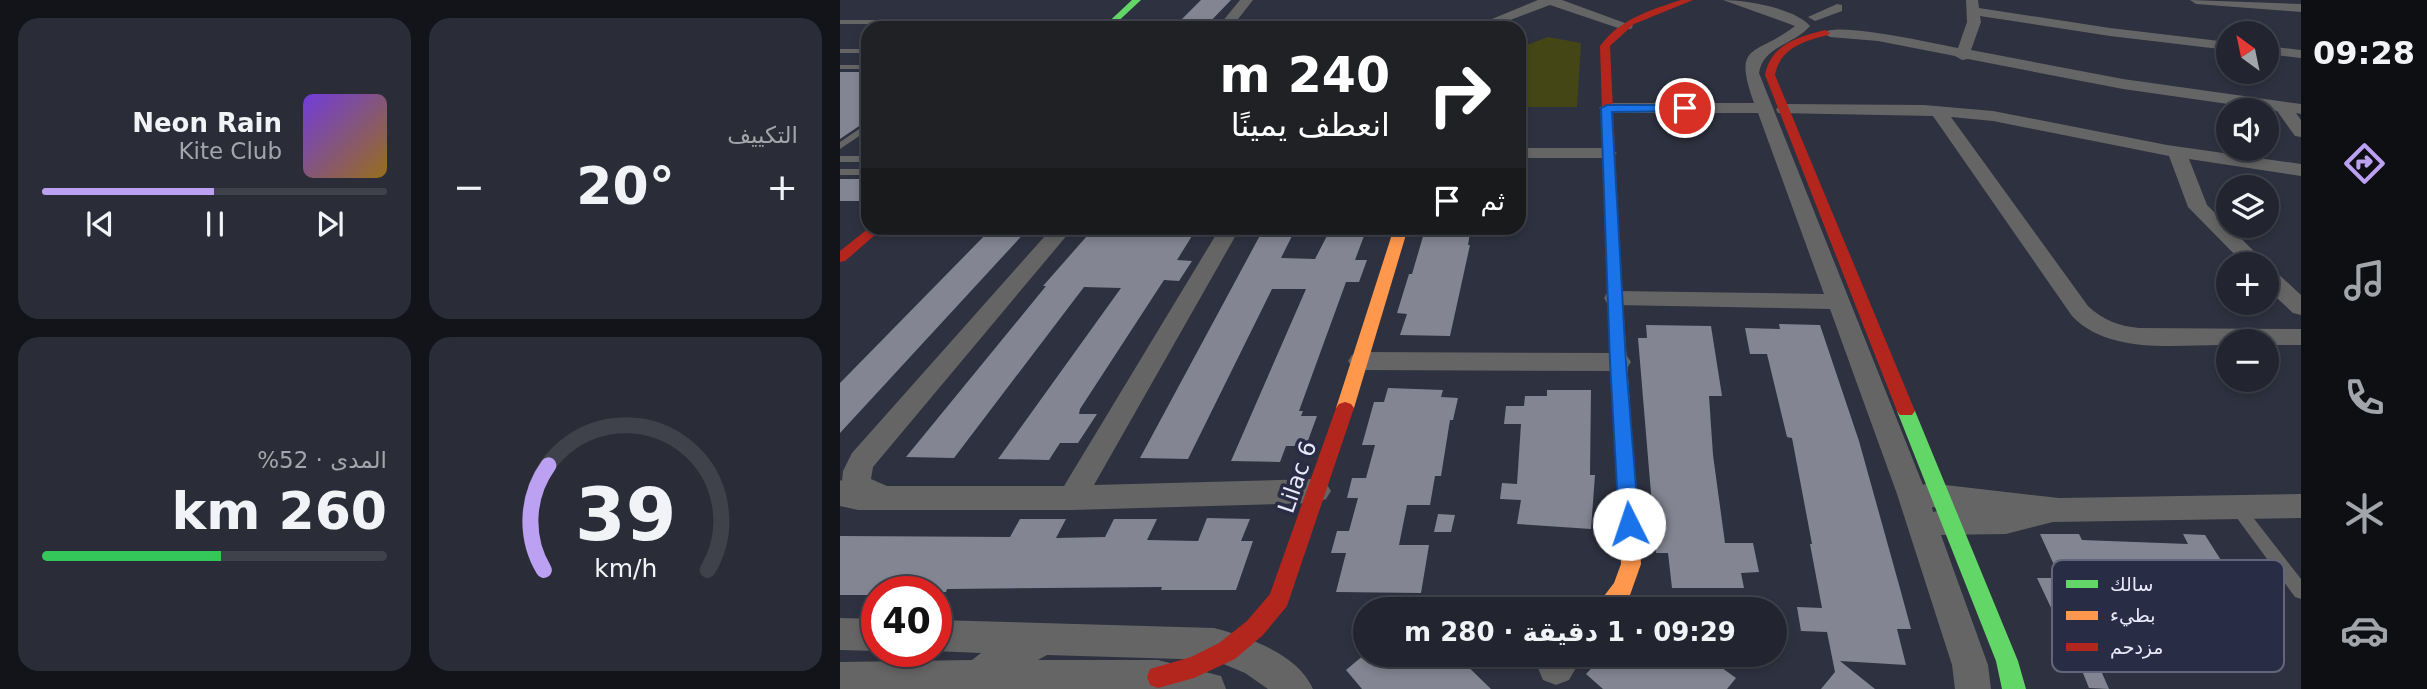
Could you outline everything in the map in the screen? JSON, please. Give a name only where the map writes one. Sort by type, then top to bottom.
[{"type":"street","points":[[1114,21],[1138,0]]},
{"type":"street","points":[[1230,21],[1247,0]]},
{"type":"street","points":[[1495,21],[1550,0],[1626,26]]},
{"type":"street","points":[[1615,597],[1623,588],[1631,564],[1618,362],[1605,46],[1611,35],[1626,26],[1689,0]]},
{"type":"street","points":[[1730,0],[1814,25],[1962,56],[2123,84],[2301,108]]},
{"type":"street","points":[[2196,0],[2301,9]]},
{"type":"street","points":[[1962,56],[1972,33],[1973,5],[2120,33],[2216,45]]},
{"type":"street","points":[[1814,25],[1842,30],[1841,14]]},
{"type":"street","points":[[1841,14],[1878,37]]},
{"type":"street","points":[[1841,14],[1763,49],[1754,60],[1751,73],[1778,118],[1947,509],[2007,661],[2014,689]]},
{"type":"street","points":[[2279,51],[2301,54]]},
{"type":"street","points":[[1607,108],[1778,118],[1870,102],[1993,116],[2177,152],[2301,170]]},
{"type":"street","points":[[2282,106],[2301,132]]},
{"type":"street","points":[[1938,111],[2080,311],[2096,326],[2132,335],[2301,337]]},
{"type":"street","points":[[1778,118],[1838,302],[1917,508],[1970,665],[1973,689]]},
{"type":"street","points":[[2177,152],[2198,207],[2244,252]]},
{"type":"street","points":[[1526,153],[1608,153]]},
{"type":"street","points":[[840,258],[868,235]]},
{"type":"street","points":[[881,496],[859,487],[856,480],[857,471],[871,448],[1057,235]]},
{"type":"street","points":[[1072,498],[1226,235]]},
{"type":"street","name":"Lilac 6","points":[[1158,677],[1189,670],[1232,649],[1259,626],[1279,599],[1362,361],[1399,235]]},
{"type":"street","points":[[2279,287],[2301,308]]},
{"type":"street","points":[[1615,299],[1838,302]]},
{"type":"street","points":[[1362,361],[1618,362]]},
{"type":"street","points":[[840,475],[847,466],[871,448]]},
{"type":"street","points":[[840,492],[849,497],[1072,498],[1316,491]]},
{"type":"street","points":[[1917,508],[1947,509],[2007,521],[2059,510],[2301,506]]},
{"type":"street","points":[[840,634],[861,635]]},
{"type":"street","points":[[952,636],[1197,642],[1232,649],[1268,667],[1295,689]]},
{"type":"street","points":[[961,682],[1019,649],[1050,639]]},
{"type":"street","points":[[840,679],[961,682],[1158,677],[1208,689]]},
{"type":"lane","points":[[840,22],[861,22]]},
{"type":"lane","points":[[840,51],[861,51]]},
{"type":"lane","points":[[856,67],[861,64]]},
{"type":"lane","points":[[840,67],[861,67]]},
{"type":"lane","points":[[840,146],[861,131]]},
{"type":"lane","points":[[840,159],[861,159]]},
{"type":"lane","points":[[840,172],[861,172]]},
{"type":"lane","points":[[2236,506],[2277,560]]},
{"type":"lane","points":[[2284,570],[2301,592]]},
{"type":"green space","points":[[1548,37],[1581,43],[1577,107],[1526,107],[1526,45]]},
{"type":"building","points":[[1201,0],[1231,0],[1211,21],[1180,21]]},
{"type":"building","points":[[840,72],[861,72],[861,125],[840,139]]},
{"type":"building","points":[[840,179],[861,179],[861,200],[840,201]]},
{"type":"building","points":[[985,235],[1023,235],[840,433],[840,383]]},
{"type":"building","points":[[1088,235],[1193,235],[1177,260],[1192,261],[1179,281],[1164,280],[1080,409],[1079,414],[1097,414],[1078,443],[1060,443],[1049,460],[998,459],[1121,288],[1084,287],[954,458],[906,457],[1046,286],[1043,286]]},
{"type":"building","points":[[1260,235],[1292,235],[1281,258],[1315,259],[1327,235],[1364,235],[1355,260],[1367,260],[1359,282],[1346,282],[1299,411],[1303,411],[1301,416],[1317,416],[1306,446],[1286,446],[1280,462],[1231,461],[1306,289],[1272,289],[1188,459],[1140,458]]},
{"type":"building","points":[[1423,235],[1470,235],[1470,245],[1450,336],[1400,335],[1407,314],[1397,313],[1409,274],[1412,274]]},
{"type":"building","points":[[1779,324],[1820,325],[1859,441],[1911,629],[1897,629],[1906,665],[1840,661],[1875,689],[1821,689],[1835,672],[1827,632],[1801,631],[1797,607],[1822,608],[1812,544],[1792,438],[1787,437],[1767,354],[1750,354],[1745,328],[1780,329]]},
{"type":"building","points":[[1646,325],[1711,326],[1722,396],[1709,396],[1713,455],[1725,543],[1753,543],[1759,572],[1741,573],[1744,588],[1672,588],[1668,553],[1656,553],[1638,338],[1647,338]]},
{"type":"building","points":[[1388,388],[1443,390],[1441,397],[1458,398],[1453,420],[1450,420],[1441,476],[1435,476],[1430,505],[1407,505],[1399,545],[1429,545],[1421,593],[1336,592],[1346,553],[1331,553],[1337,531],[1349,531],[1358,498],[1347,498],[1352,478],[1366,478],[1375,445],[1362,445],[1374,402],[1384,402]]},
{"type":"building","points":[[1547,390],[1591,390],[1590,475],[1595,475],[1591,529],[1517,524],[1521,500],[1500,499],[1502,483],[1517,484],[1521,424],[1504,424],[1506,406],[1524,406],[1525,396],[1547,396]]},
{"type":"building","points":[[1438,514],[1455,515],[1451,532],[1434,532]]},
{"type":"building","points":[[1207,518],[1250,519],[1241,541],[1253,541],[1236,590],[1161,590],[1162,587],[952,589],[952,576],[861,576],[861,595],[840,595],[840,536],[1010,537],[1020,519],[1066,519],[1056,538],[1105,537],[1114,519],[1157,519],[1147,540],[1198,541]]},
{"type":"building","points":[[2040,534],[2079,534],[2082,540],[2188,544],[2183,534],[2205,535],[2221,560],[2052,560]]},
{"type":"building","points":[[2037,578],[2052,578],[2052,610]]},
{"type":"building","points":[[1353,664],[1353,667],[1468,667],[1491,689],[1362,689],[1346,670]]},
{"type":"building","points":[[1593,667],[1721,667],[1736,678],[1727,689],[1603,689],[1586,674]]},
{"type":"building","points":[[2083,672],[2102,672],[2109,689],[2089,688]]},
{"type":"traffic: fast","points":[[1114,21],[1137,0]]},
{"type":"traffic: fast","points":[[1906,411],[2007,661],[2014,689]]},
{"type":"traffic: slow","points":[[1345,408],[1399,235]]},
{"type":"traffic: slow","points":[[1614,277],[1631,564],[1623,588],[1615,597]]},
{"type":"traffic: jam","points":[[1614,277],[1605,46],[1631,22],[1689,0]]},
{"type":"traffic: jam","points":[[1825,33],[1789,45],[1776,57],[1770,75],[1906,411]]},
{"type":"traffic: jam","points":[[840,258],[868,235]]},
{"type":"traffic: jam","points":[[1158,677],[1194,667],[1227,651],[1255,628],[1279,599],[1345,408]]},
{"type":"route","points":[[1629,524],[1618,362],[1607,108],[1685,108]]}]
